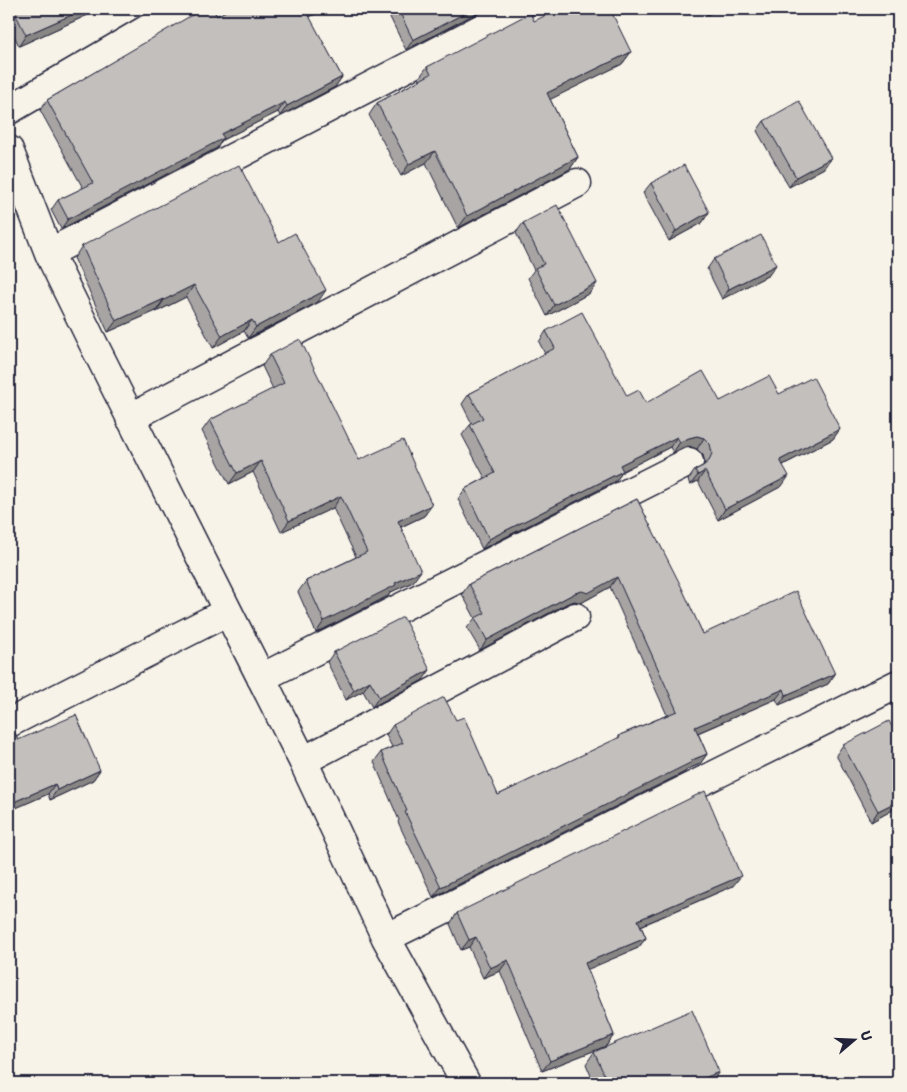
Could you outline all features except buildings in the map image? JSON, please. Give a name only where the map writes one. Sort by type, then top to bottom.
[{"type":"street","points":[[9,110],[182,9]]},
{"type":"street","points":[[48,253],[519,9]]},
{"type":"street","points":[[9,150],[48,253],[303,761],[386,938],[466,1083]]},
{"type":"street","points":[[130,418],[577,183]]},
{"type":"street","points":[[261,678],[689,462]]},
{"type":"street","points":[[9,722],[227,612]]},
{"type":"street","points":[[303,761],[575,617]]},
{"type":"street","points":[[386,938],[898,684]]}]
